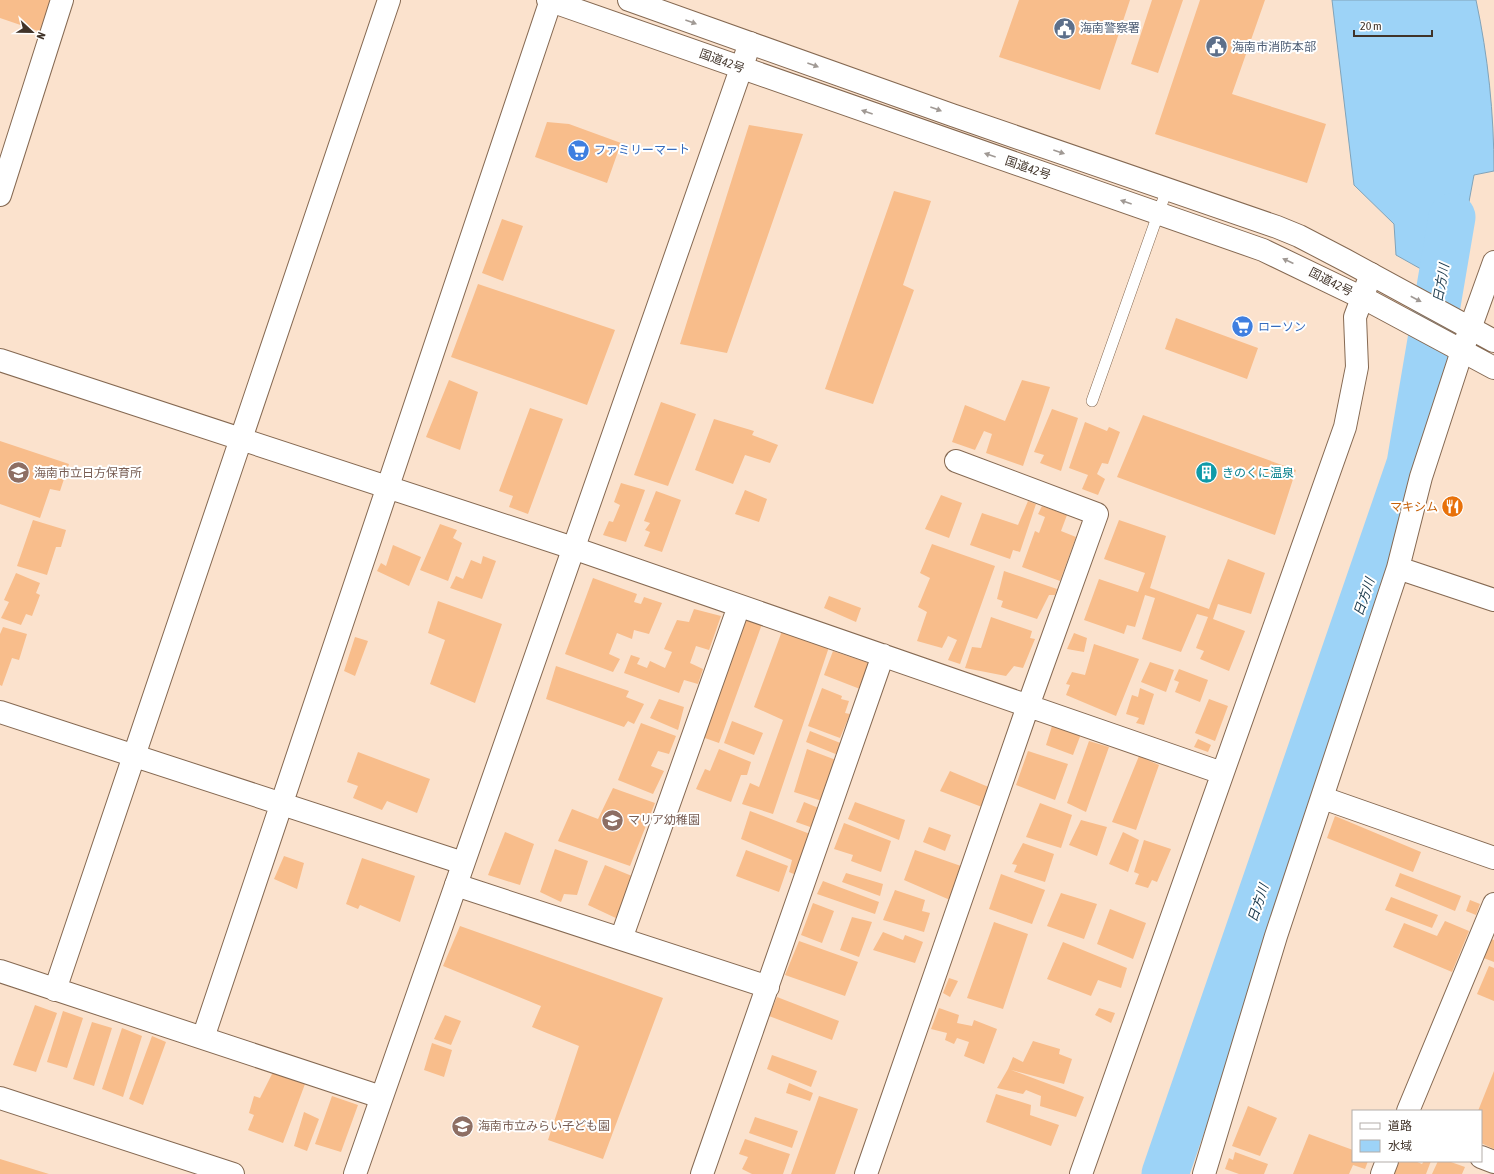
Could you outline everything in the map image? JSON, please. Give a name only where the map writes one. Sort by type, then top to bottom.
[{"type":"main road","points":[[0,195],[62,0]]},
{"type":"main road","points":[[55,990],[389,0]]},
{"type":"main road","points":[[202,1038],[388,487],[550,0]]},
{"type":"main road","name":"国道42号","points":[[550,0],[1263,250],[1368,300],[1494,368]]},
{"type":"main road","points":[[630,0],[656,4],[750,43],[1299,236],[1494,341]]},
{"type":"main road","points":[[645,34],[656,4]]},
{"type":"main road","points":[[354,1174],[750,43]]},
{"type":"main road","points":[[1204,1174],[1276,936],[1398,568],[1421,477],[1459,349],[1494,262]]},
{"type":"main road","points":[[1081,1174],[1345,427],[1357,367],[1355,317],[1368,300],[1376,277]]},
{"type":"main road","points":[[0,360],[573,548],[1222,774]]},
{"type":"main road","points":[[866,1174],[1028,706],[1097,514],[956,461]]},
{"type":"main road","points":[[1398,568],[1494,600]]},
{"type":"main road","points":[[621,939],[739,606]]},
{"type":"main road","points":[[702,1174],[883,655]]},
{"type":"main road","points":[[0,712],[463,863]]},
{"type":"main road","points":[[1323,798],[1494,858]]},
{"type":"main road","points":[[456,885],[768,987]]},
{"type":"main road","points":[[1408,1110],[1494,904]]},
{"type":"main road","points":[[0,971],[381,1097]]},
{"type":"main road","points":[[0,1098],[233,1174]]},
{"type":"main road","points":[[1482,1157],[1494,1162]]},
{"type":"main road","points":[[1382,1174],[1387,1162]]},
{"type":"lane","points":[[1092,401],[1167,189]]},
{"type":"water","points":[[1332,0],[1476,0],[1490,85],[1494,171],[1474,175],[1453,287],[1396,255],[1394,224],[1354,185]]},
{"type":"building","points":[[0,0],[50,0],[41,32],[0,18]]},
{"type":"building","name":"海南警察署","points":[[1019,0],[1130,0],[1100,90],[999,57]]},
{"type":"building","points":[[1152,0],[1183,0],[1158,73],[1131,64]]},
{"type":"building","name":"海南市消防本部","points":[[1200,0],[1265,0],[1232,94],[1326,124],[1307,183],[1155,134]]},
{"type":"building","name":"ファミリーマート","points":[[547,122],[569,124],[621,143],[607,183],[535,157]]},
{"type":"building","points":[[749,125],[803,134],[727,353],[680,344]]},
{"type":"building","points":[[894,191],[931,201],[903,285],[914,290],[873,404],[825,389]]},
{"type":"building","points":[[502,219],[523,226],[503,281],[482,273]]},
{"type":"building","points":[[478,284],[615,330],[587,405],[451,357]]},
{"type":"building","points":[[1176,318],[1258,348],[1247,379],[1165,349]]},
{"type":"building","points":[[449,380],[478,392],[460,450],[426,437]]},
{"type":"building","points":[[1022,380],[1050,387],[1023,466],[986,453],[992,434],[984,431],[975,450],[952,442],[965,405],[1005,421]]},
{"type":"building","points":[[661,402],[696,414],[668,486],[634,475]]},
{"type":"building","points":[[530,408],[563,419],[528,514],[509,507],[513,496],[499,491]]},
{"type":"building","points":[[1052,409],[1078,418],[1061,471],[1040,463],[1044,455],[1034,452]]},
{"type":"building","name":"きのくに温泉","points":[[1143,415],[1296,470],[1275,535],[1117,477]]},
{"type":"building","points":[[714,419],[754,431],[752,435],[778,445],[770,463],[745,455],[733,484],[695,470]]},
{"type":"building","points":[[1085,422],[1107,431],[1109,427],[1120,432],[1108,464],[1102,463],[1097,474],[1105,479],[1098,495],[1082,489],[1088,475],[1069,468]]},
{"type":"building","points":[[0,441],[69,464],[60,491],[50,489],[40,518],[0,504]]},
{"type":"building","points":[[621,483],[645,490],[626,542],[603,535],[609,521],[613,522],[620,505],[614,502]]},
{"type":"building","points":[[745,490],[767,499],[759,522],[735,514]]},
{"type":"building","points":[[656,491],[681,500],[662,552],[644,546],[650,532],[645,530],[650,523],[644,521]]},
{"type":"building","points":[[941,495],[962,503],[949,538],[925,529]]},
{"type":"building","points":[[1028,501],[1036,504],[1020,552],[1013,550],[1010,559],[970,545],[982,513],[1018,525]]},
{"type":"building","points":[[1042,506],[1067,515],[1061,531],[1076,537],[1060,581],[1022,567],[1035,531],[1039,533],[1045,517],[1038,514]]},
{"type":"building","points":[[33,520],[66,530],[61,547],[56,547],[47,575],[17,566]]},
{"type":"building","points":[[1119,520],[1166,536],[1150,588],[1209,609],[1228,559],[1265,573],[1251,614],[1218,604],[1213,619],[1245,631],[1229,671],[1200,659],[1204,651],[1196,648],[1208,617],[1197,614],[1181,652],[1142,639],[1155,598],[1145,595],[1135,627],[1127,625],[1124,634],[1084,620],[1099,579],[1138,592],[1145,573],[1104,559]]},
{"type":"building","points":[[440,524],[457,530],[453,538],[462,543],[448,581],[420,570]]},
{"type":"building","points":[[932,544],[995,566],[960,664],[948,660],[957,640],[948,636],[942,648],[917,641],[927,612],[918,607],[930,578],[920,573]]},
{"type":"building","points":[[393,545],[421,557],[409,586],[377,571],[381,563],[386,566]]},
{"type":"building","points":[[483,556],[496,561],[482,599],[450,588],[456,576],[463,579],[471,560],[481,564]]},
{"type":"building","points":[[1004,571],[1057,589],[1055,595],[1049,595],[1037,619],[1001,607],[1003,601],[997,599]]},
{"type":"building","points":[[16,573],[40,583],[36,593],[40,595],[32,616],[26,614],[21,625],[1,618],[9,602],[4,600]]},
{"type":"building","points":[[593,578],[637,594],[634,602],[641,604],[644,597],[662,603],[649,634],[634,630],[632,639],[617,633],[609,654],[620,659],[613,672],[565,654]]},
{"type":"building","points":[[829,596],[861,608],[856,622],[824,608]]},
{"type":"building","points":[[438,601],[502,624],[475,703],[430,684],[445,640],[428,633]]},
{"type":"building","points":[[694,609],[721,616],[709,650],[696,646],[690,663],[703,669],[698,684],[684,680],[679,693],[624,673],[631,655],[640,658],[637,664],[647,668],[650,661],[665,668],[672,652],[664,649],[677,620],[689,622]]},
{"type":"building","points":[[991,617],[1032,631],[1030,638],[1035,639],[1023,668],[1014,666],[1006,676],[965,668],[972,647],[981,648]]},
{"type":"building","points":[[744,618],[762,624],[719,743],[702,737]]},
{"type":"building","points":[[3,627],[27,634],[19,660],[12,658],[2,686],[0,685],[0,634]]},
{"type":"building","points":[[782,631],[829,647],[773,814],[742,804],[750,783],[759,787],[783,720],[754,707]]},
{"type":"building","points":[[1074,633],[1087,638],[1084,652],[1067,649]]},
{"type":"building","points":[[355,637],[368,641],[355,676],[344,671]]},
{"type":"building","points":[[1094,644],[1139,659],[1116,716],[1066,695],[1070,685],[1066,684],[1072,672],[1085,675]]},
{"type":"building","points":[[833,651],[869,663],[860,689],[824,675]]},
{"type":"building","points":[[1150,662],[1174,670],[1166,692],[1141,682]]},
{"type":"building","points":[[556,666],[629,691],[626,697],[644,704],[634,724],[628,721],[624,727],[546,699]]},
{"type":"building","points":[[1179,669],[1208,680],[1200,702],[1175,692],[1179,682],[1174,680]]},
{"type":"building","points":[[822,688],[842,696],[841,699],[849,701],[845,713],[850,714],[840,738],[808,726]]},
{"type":"building","points":[[1140,688],[1154,694],[1144,725],[1136,723],[1139,718],[1126,714],[1132,695],[1138,697]]},
{"type":"building","points":[[659,699],[684,707],[678,730],[650,718]]},
{"type":"building","points":[[1209,699],[1228,706],[1215,741],[1195,733]]},
{"type":"building","points":[[732,721],[763,733],[754,755],[724,743]]},
{"type":"building","points":[[641,723],[676,736],[669,754],[658,751],[651,766],[664,771],[653,794],[618,780]]},
{"type":"building","points":[[1052,726],[1081,734],[1073,755],[1046,745]]},
{"type":"building","points":[[810,731],[843,744],[838,755],[806,742]]},
{"type":"building","points":[[1198,739],[1211,745],[1208,752],[1194,747]]},
{"type":"building","points":[[1089,741],[1109,747],[1086,812],[1067,803]]},
{"type":"building","points":[[719,749],[751,762],[747,775],[741,775],[731,802],[696,789],[705,769],[710,771]]},
{"type":"building","points":[[807,749],[836,760],[822,801],[794,792]]},
{"type":"building","points":[[1028,751],[1068,764],[1055,800],[1016,785]]},
{"type":"building","points":[[358,752],[430,779],[417,813],[387,801],[382,810],[353,798],[358,786],[347,782]]},
{"type":"building","points":[[1139,756],[1159,765],[1136,830],[1112,822]]},
{"type":"building","points":[[950,771],[991,788],[982,807],[940,791]]},
{"type":"building","points":[[613,788],[655,803],[630,866],[558,841],[572,809],[598,819]]},
{"type":"building","points":[[804,802],[821,809],[813,828],[796,822]]},
{"type":"building","points":[[855,802],[905,820],[899,840],[848,819]]},
{"type":"building","points":[[1040,803],[1072,815],[1061,848],[1026,837]]},
{"type":"building","points":[[750,811],[810,834],[796,875],[789,872],[792,860],[741,839]]},
{"type":"building","points":[[1335,816],[1421,852],[1413,872],[1327,838]]},
{"type":"building","points":[[1081,820],[1107,827],[1097,856],[1069,845]]},
{"type":"building","points":[[844,823],[891,841],[881,872],[851,861],[853,855],[834,849]]},
{"type":"building","points":[[929,827],[951,835],[945,851],[923,842]]},
{"type":"building","points":[[505,832],[534,844],[520,885],[488,875]]},
{"type":"building","points":[[1123,832],[1139,840],[1128,872],[1109,864]]},
{"type":"building","points":[[1144,840],[1171,849],[1157,882],[1152,880],[1148,888],[1135,884],[1139,874],[1134,872]]},
{"type":"building","points":[[1023,843],[1054,854],[1045,882],[1014,872],[1017,865],[1012,864]]},
{"type":"building","points":[[555,849],[588,861],[577,895],[564,894],[561,902],[540,892]]},
{"type":"building","points":[[746,850],[788,866],[779,892],[736,876]]},
{"type":"building","points":[[915,850],[961,866],[950,900],[904,880]]},
{"type":"building","points":[[284,856],[304,863],[297,889],[274,879]]},
{"type":"building","points":[[362,858],[415,876],[400,922],[360,905],[358,909],[346,904]]},
{"type":"building","points":[[605,865],[632,876],[618,919],[588,905]]},
{"type":"building","points":[[846,873],[883,884],[880,896],[842,882]]},
{"type":"building","points":[[1400,873],[1461,896],[1455,911],[1395,886]]},
{"type":"building","points":[[1001,874],[1045,890],[1032,924],[989,909]]},
{"type":"building","points":[[823,881],[879,902],[875,914],[817,894]]},
{"type":"building","points":[[895,890],[925,900],[922,911],[930,913],[924,932],[883,920]]},
{"type":"building","points":[[1061,893],[1097,904],[1084,939],[1047,926]]},
{"type":"building","points":[[1391,897],[1438,915],[1432,928],[1385,910]]},
{"type":"building","points":[[1470,900],[1480,904],[1476,915],[1466,911]]},
{"type":"building","points":[[813,903],[834,911],[822,943],[801,935]]},
{"type":"building","points":[[1110,909],[1146,923],[1133,959],[1097,944]]},
{"type":"building","points":[[852,917],[872,922],[859,957],[840,950]]},
{"type":"building","points":[[1445,921],[1469,931],[1452,972],[1393,947],[1404,923],[1437,936]]},
{"type":"building","points":[[994,922],[1028,934],[1003,1009],[967,998]]},
{"type":"building","points":[[460,926],[663,998],[603,1159],[548,1140],[579,1046],[532,1027],[541,1006],[443,966]]},
{"type":"building","points":[[883,932],[903,940],[905,935],[923,942],[915,963],[873,950]]},
{"type":"building","points":[[1489,938],[1494,940],[1494,962],[1481,957]]},
{"type":"building","points":[[799,941],[858,962],[845,996],[785,975]]},
{"type":"building","points":[[1063,942],[1127,968],[1121,988],[1098,980],[1091,996],[1047,979]]},
{"type":"building","points":[[1489,966],[1494,968],[1494,1001],[1477,994]]},
{"type":"building","points":[[949,978],[958,981],[950,997],[943,993]]},
{"type":"building","points":[[777,997],[839,1021],[832,1040],[769,1016]]},
{"type":"building","points":[[35,1005],[57,1013],[36,1072],[13,1065]]},
{"type":"building","points":[[939,1008],[959,1015],[957,1023],[972,1026],[974,1020],[997,1029],[984,1064],[964,1056],[969,1042],[957,1038],[954,1044],[945,1040],[947,1033],[931,1029]]},
{"type":"building","points":[[1099,1008],[1115,1013],[1111,1023],[1095,1015]]},
{"type":"building","points":[[63,1011],[83,1018],[67,1068],[47,1062]]},
{"type":"building","points":[[445,1015],[461,1021],[451,1045],[434,1039]]},
{"type":"building","points":[[92,1022],[112,1028],[94,1086],[73,1079]]},
{"type":"building","points":[[122,1028],[142,1036],[123,1097],[102,1089]]},
{"type":"building","points":[[152,1036],[166,1042],[143,1105],[129,1099]]},
{"type":"building","points":[[1033,1041],[1060,1049],[1059,1054],[1072,1059],[1064,1084],[1011,1070],[1084,1097],[1076,1117],[1040,1106],[1041,1096],[1026,1090],[1023,1094],[997,1088],[1013,1057],[1023,1062]]},
{"type":"building","points":[[432,1043],[452,1050],[444,1077],[424,1070]]},
{"type":"building","points":[[772,1055],[817,1071],[811,1087],[767,1069]]},
{"type":"building","points":[[1494,1071],[1494,1149],[1482,1143],[1482,1110],[1478,1110]]},
{"type":"building","points":[[273,1072],[305,1084],[283,1143],[248,1130],[254,1115],[249,1113],[254,1096],[260,1098]]},
{"type":"building","points":[[789,1083],[813,1093],[810,1101],[786,1093]]},
{"type":"building","points":[[996,1094],[1031,1105],[1030,1115],[1059,1125],[1051,1146],[986,1122]]},
{"type":"building","points":[[332,1096],[358,1105],[341,1152],[315,1144]]},
{"type":"building","points":[[819,1096],[858,1109],[835,1174],[791,1174]]},
{"type":"building","points":[[1248,1106],[1277,1118],[1260,1156],[1232,1146]]},
{"type":"building","points":[[304,1112],[319,1119],[307,1151],[294,1146]]},
{"type":"building","points":[[755,1117],[798,1131],[792,1148],[749,1133]]},
{"type":"building","points":[[1309,1134],[1352,1150],[1352,1162],[1368,1162],[1365,1169],[1353,1165],[1349,1174],[1293,1174]]},
{"type":"building","points":[[745,1139],[790,1154],[783,1174],[752,1174],[742,1169],[748,1157],[739,1154]]},
{"type":"building","points":[[1235,1152],[1268,1164],[1264,1174],[1239,1174],[1225,1169],[1229,1158],[1233,1160]]},
{"type":"building","points":[[0,1159],[49,1174],[0,1174]]},
{"type":"building","points":[[1396,1162],[1417,1162],[1422,1164],[1423,1162],[1431,1162],[1426,1174],[1391,1174]]},
{"type":"building","points":[[1438,1162],[1451,1162],[1465,1167],[1462,1174],[1432,1174]]},
{"type":"waterway","name":"日方川","points":[[1165,1174],[1410,464],[1452,217]]},
{"type":"place","name":"海南警察署","points":[[1065,28]]},
{"type":"place","name":"海南市消防本部","points":[[1217,47]]},
{"type":"place","name":"ファミリーマート","points":[[578,150]]},
{"type":"place","name":"ローソン","points":[[1243,327]]},
{"type":"place","name":"海南市立日方保育所","points":[[18,473]]},
{"type":"place","name":"きのくに温泉","points":[[1207,473]]},
{"type":"place","name":"マキシム","points":[[1453,507]]},
{"type":"place","name":"マリア幼稚園","points":[[612,820]]},
{"type":"place","name":"海南市立みらい子ども園","points":[[463,1126]]}]
